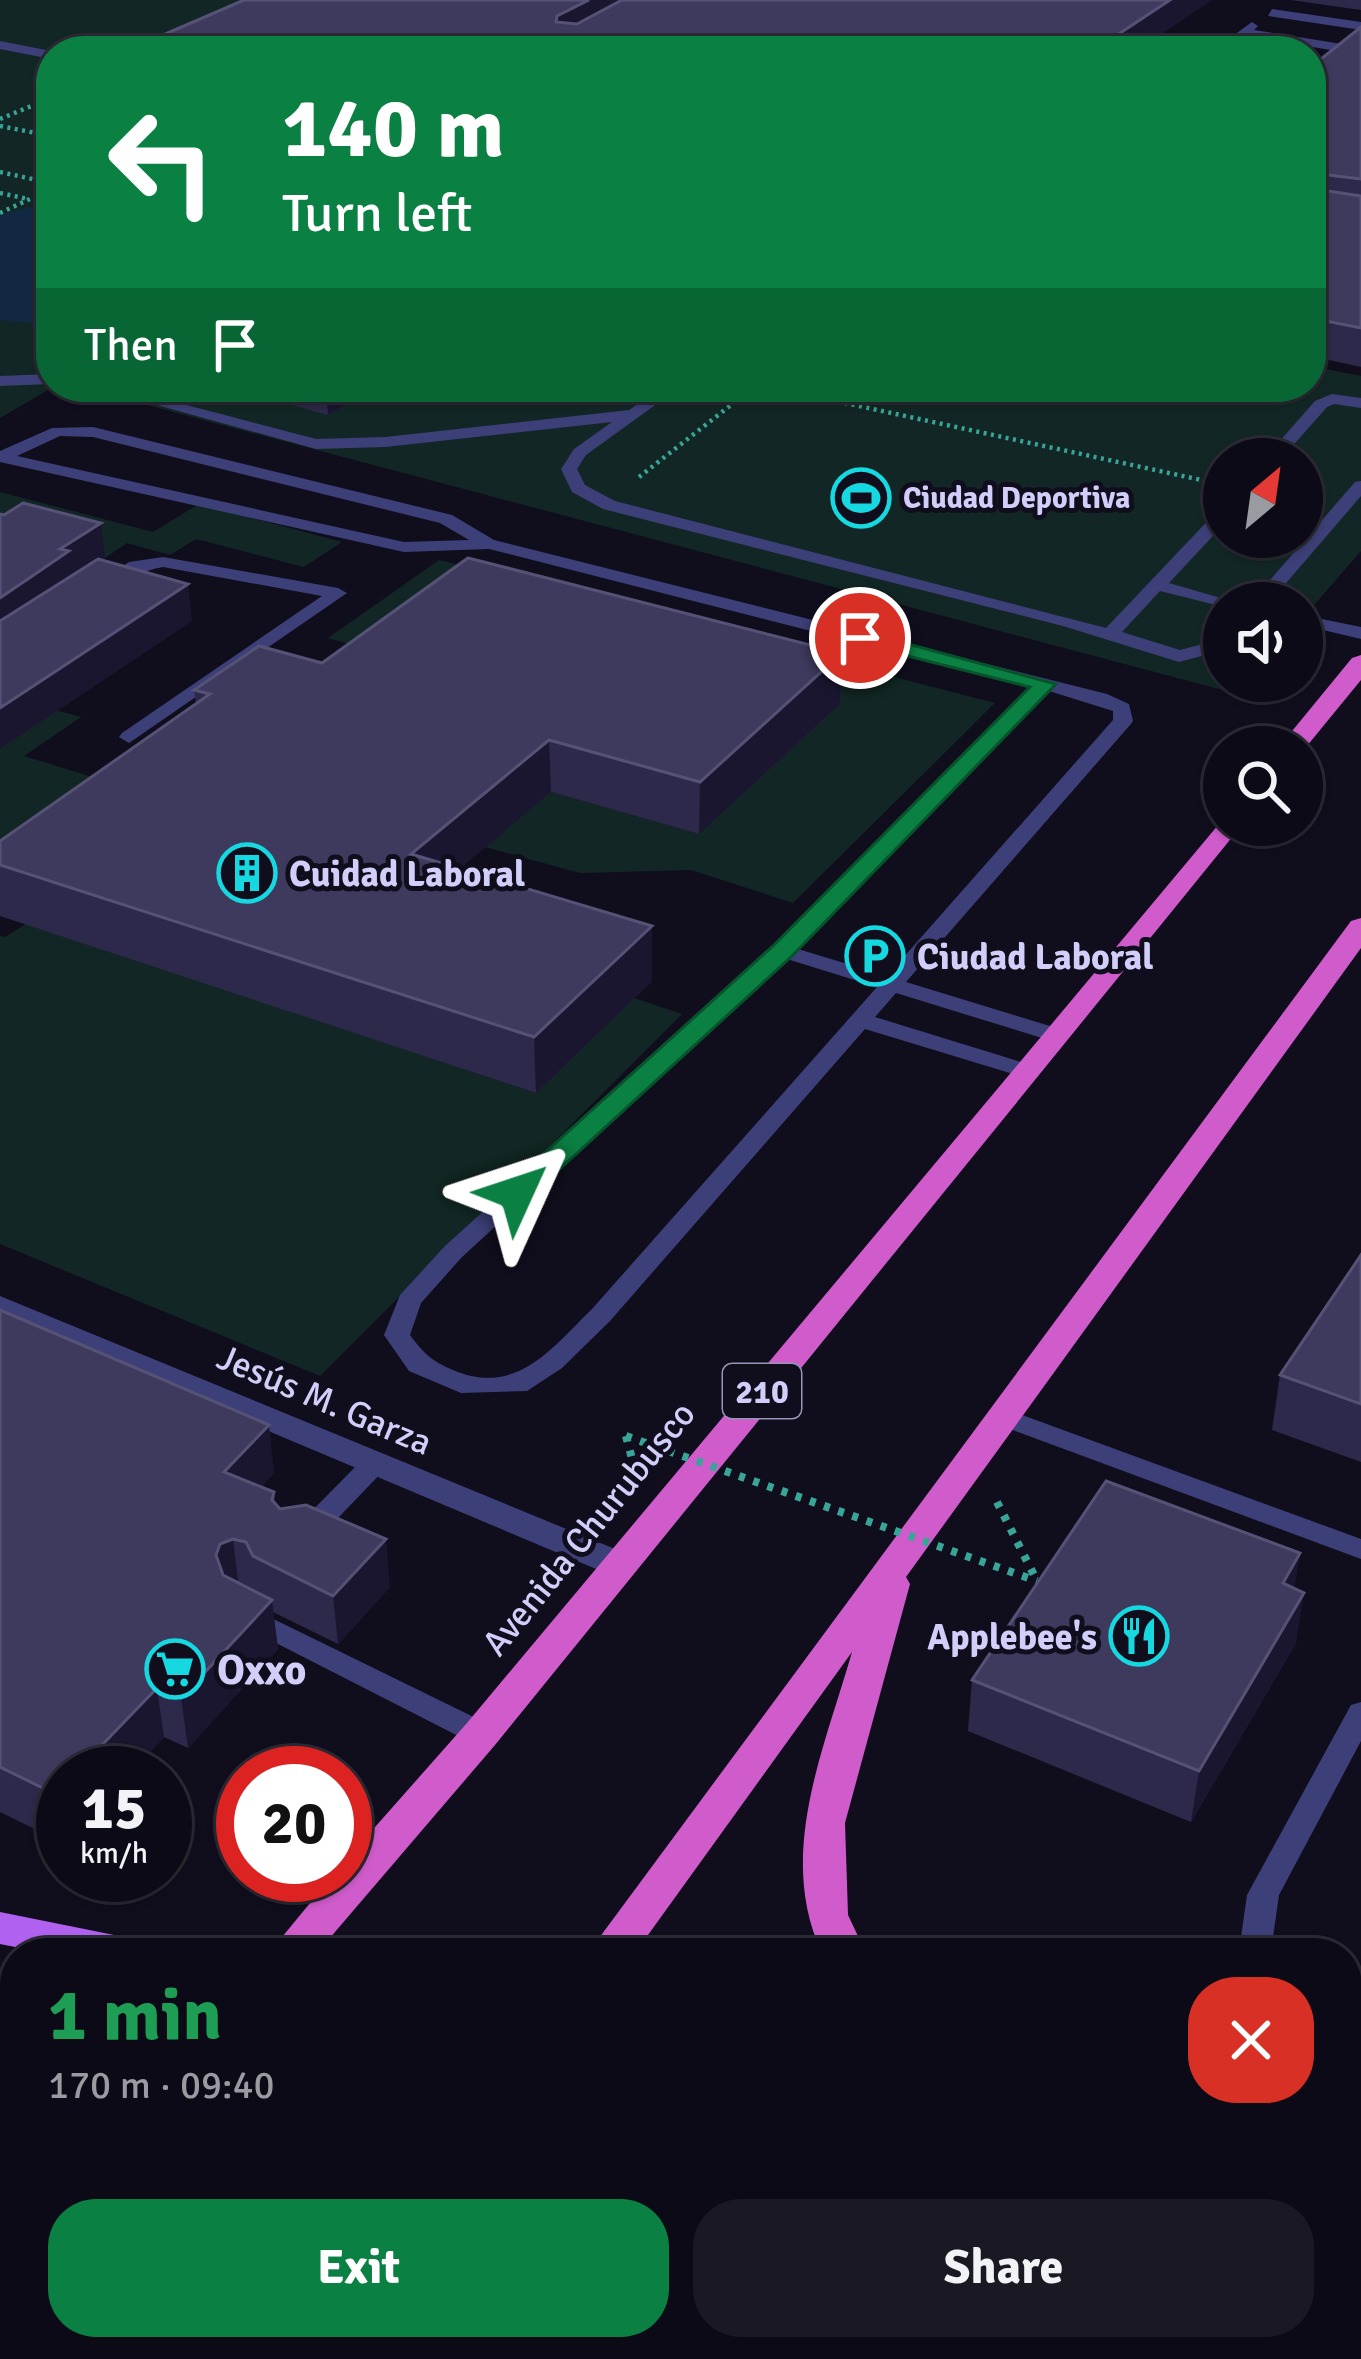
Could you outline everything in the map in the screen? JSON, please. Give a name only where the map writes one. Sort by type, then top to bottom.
[{"type":"highway","points":[[1309,726],[1361,663]]},
{"type":"highway","name":"Avenida Churubusco","points":[[304,1938],[481,1734],[1211,846]]},
{"type":"highway","points":[[621,1938],[1361,927]]},
{"type":"highway","points":[[837,1938],[826,1915],[824,1823],[897,1562]]},
{"type":"main road","points":[[0,1928],[50,1938]]},
{"type":"street","name":"Jesús M. Garza","points":[[0,1306],[620,1565]]},
{"type":"lane","points":[[1238,36],[1275,6],[1361,26]]},
{"type":"lane","points":[[1243,32],[1268,36]]},
{"type":"lane","points":[[0,45],[36,53]]},
{"type":"lane","points":[[1326,45],[1361,51]]},
{"type":"lane","points":[[0,55],[16,48]]},
{"type":"lane","points":[[0,381],[36,380]]},
{"type":"lane","points":[[158,402],[316,443],[385,442],[630,415]]},
{"type":"lane","points":[[650,402],[580,452],[569,470],[578,488],[609,506],[1110,634],[1179,656],[1203,650]]},
{"type":"lane","points":[[1291,438],[1325,402]]},
{"type":"lane","points":[[1326,402],[1361,403]]},
{"type":"lane","points":[[0,457],[40,436],[74,429],[446,519],[488,544]]},
{"type":"lane","points":[[0,457],[404,547],[488,544],[1045,684],[1100,698],[1122,708],[1123,721],[857,1018],[601,1316],[553,1363],[518,1384],[470,1387],[418,1365],[397,1335],[409,1301],[453,1252],[783,951],[1045,684]]},
{"type":"lane","points":[[1277,582],[1361,486]]},
{"type":"lane","points":[[1110,634],[1203,538]]},
{"type":"lane","points":[[93,591],[135,566],[163,562],[338,593],[129,737]]},
{"type":"lane","points":[[1160,586],[1203,597]]},
{"type":"lane","points":[[1323,625],[1361,633]]},
{"type":"lane","points":[[783,951],[1055,1035]]},
{"type":"lane","points":[[857,1018],[1026,1071]]},
{"type":"lane","points":[[1003,1417],[1361,1549]]},
{"type":"lane","points":[[295,1546],[375,1463]]},
{"type":"lane","points":[[239,1602],[241,1613],[481,1734]]},
{"type":"lane","points":[[1258,1938],[1263,1895],[1361,1714]]},
{"type":"path","points":[[0,122],[36,105]]},
{"type":"path","points":[[0,122],[36,132]]},
{"type":"path","points":[[0,172],[36,182]]},
{"type":"path","points":[[0,193],[29,199]]},
{"type":"path","points":[[0,213],[36,195]]},
{"type":"path","points":[[635,479],[735,402]]},
{"type":"path","points":[[840,402],[1203,480]]},
{"type":"path","points":[[1191,496],[1203,484]]},
{"type":"path","points":[[626,1436],[1037,1581],[974,1458]]},
{"type":"green space","points":[[0,0],[316,0],[235,36],[36,36],[36,397],[0,418]]},
{"type":"green space","name":"Ciudad Deportiva","points":[[1326,369],[1361,376],[1361,551],[1323,595],[1323,582],[1203,582],[1203,685],[136,402],[1326,402]]},
{"type":"green space","points":[[0,492],[153,532],[199,504],[342,542],[304,567],[196,539],[170,555],[127,543],[105,558],[0,556]]},
{"type":"green space","points":[[439,560],[995,703],[793,903],[691,870],[580,873],[485,847],[551,792],[699,834],[839,703],[400,659],[328,638]]},
{"type":"green space","points":[[0,695],[81,717],[24,756],[118,785],[0,897]]},
{"type":"green space","points":[[26,924],[536,1093],[634,998],[682,1014],[320,1376],[0,1244],[0,936]]},
{"type":"water","points":[[36,205],[36,324],[0,320],[0,215]]},
{"type":"building","points":[[244,0],[589,0],[557,16],[556,22],[577,24],[622,0],[1170,0],[1116,36],[161,36]]},
{"type":"building","points":[[1361,27],[1361,179],[1326,175],[1326,55]]},
{"type":"building","points":[[1326,191],[1361,196],[1361,328],[1326,321]]},
{"type":"building","points":[[23,503],[101,523],[0,598],[0,514]]},
{"type":"building","name":"Cuidad Laboral","points":[[468,558],[842,653],[700,782],[549,740],[411,854],[652,926],[534,1037],[0,865],[0,841],[210,694],[194,690],[259,646],[322,663]]},
{"type":"building","points":[[98,559],[188,584],[0,708],[0,621]]},
{"type":"building","points":[[1361,1255],[1361,1404],[1280,1375]]},
{"type":"building","points":[[0,1310],[269,1425],[224,1472],[274,1492],[272,1500],[280,1509],[306,1505],[386,1539],[333,1596],[253,1556],[246,1542],[233,1539],[220,1544],[216,1555],[223,1575],[272,1600],[181,1698],[157,1688],[101,1746],[36,1746],[36,1785],[0,1767]]},
{"type":"building","points":[[1106,1481],[1300,1553],[1283,1583],[1304,1593],[1199,1771],[972,1680]]},
{"type":"place","name":"Ciudad Deportiva","points":[[861,498]]},
{"type":"place","name":"Cuidad Laboral","points":[[247,873]]},
{"type":"place","name":"Ciudad Laboral","points":[[875,956]]},
{"type":"place","name":"Applebee's","points":[[1139,1636]]},
{"type":"place","name":"Oxxo","points":[[175,1669]]},
{"type":"route","points":[[517,1193],[783,951],[1045,684],[860,638]]}]
